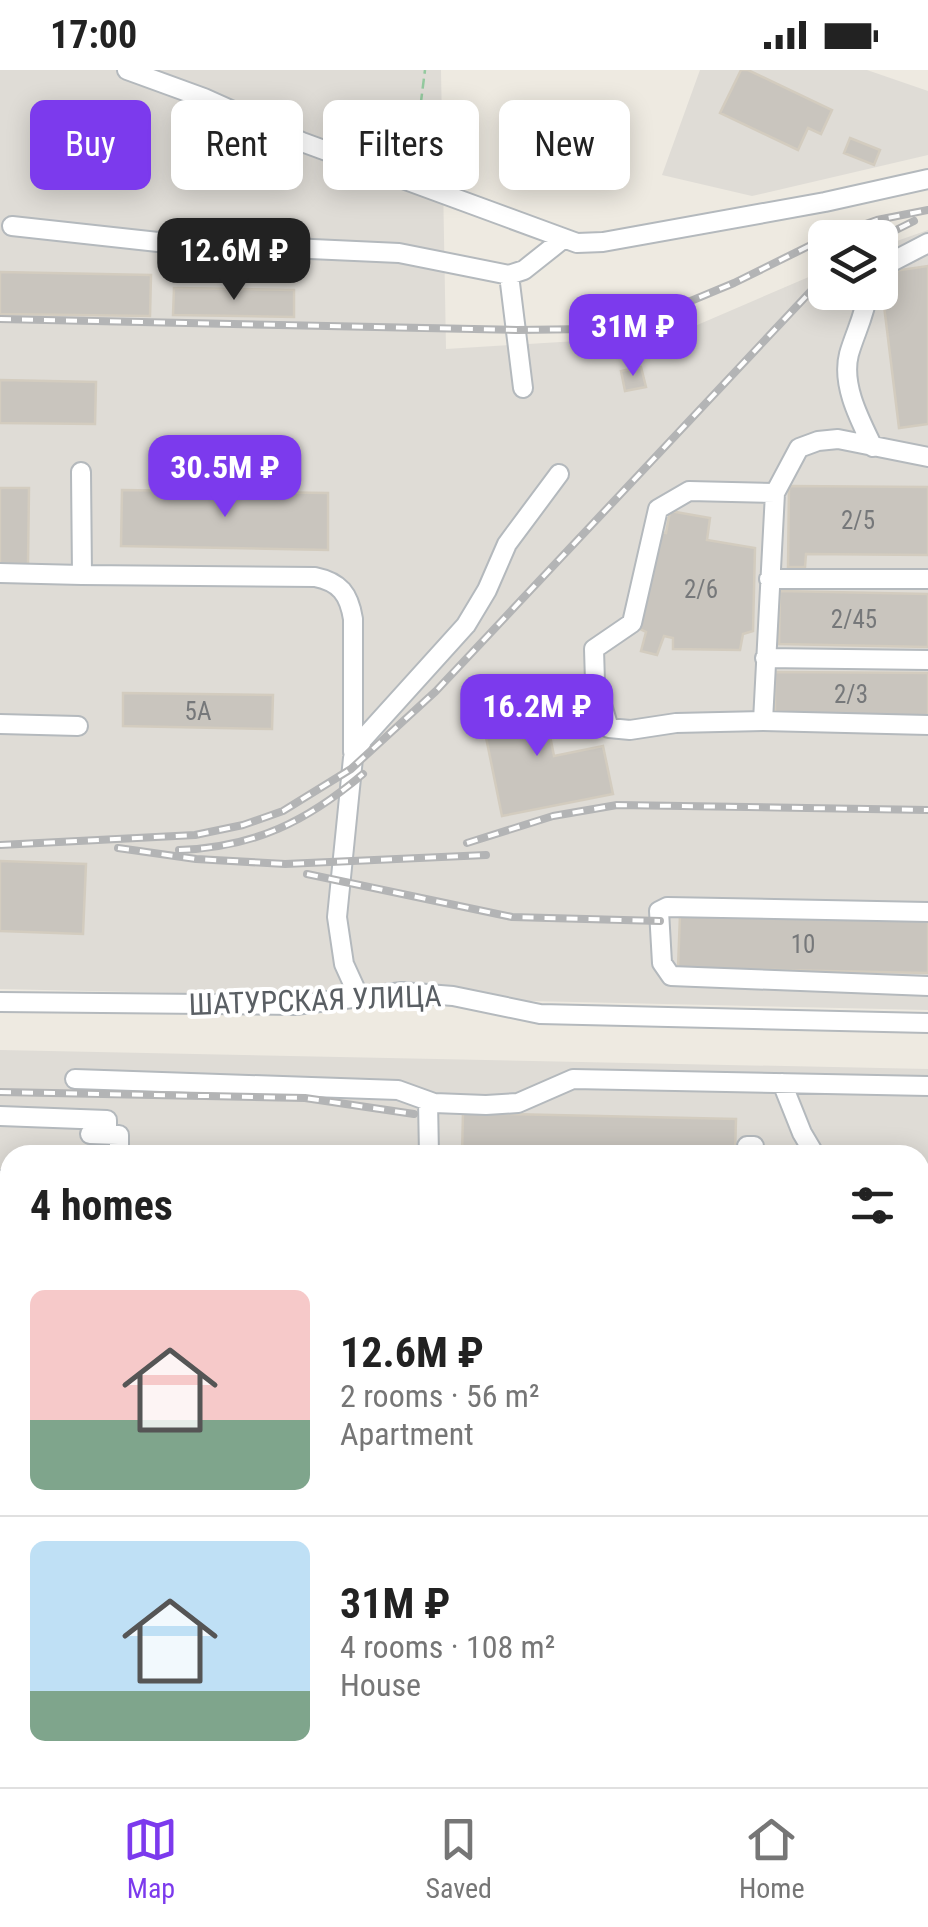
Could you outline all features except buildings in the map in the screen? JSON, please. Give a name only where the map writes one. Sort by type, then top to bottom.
[{"type":"street","points":[[126,70],[204,98],[323,150]]},
{"type":"street","points":[[429,190],[577,243],[602,242],[826,202],[928,179]]},
{"type":"street","points":[[12,226],[158,242],[399,252],[509,275],[524,270],[564,239]]},
{"type":"street","points":[[898,259],[928,243]]},
{"type":"street","points":[[509,275],[523,388]]},
{"type":"street","points":[[865,310],[848,358],[852,403],[873,447]]},
{"type":"street","points":[[763,721],[774,493],[800,448],[838,439],[928,457]]},
{"type":"street","points":[[82,472],[82,574]]},
{"type":"street","points":[[353,758],[363,740],[466,625],[507,544],[560,474]]},
{"type":"street","points":[[774,493],[689,492],[658,508],[632,622],[594,649],[595,682],[609,728],[763,721],[928,726]]},
{"type":"street","points":[[0,573],[315,577],[338,585],[351,605],[353,619],[353,758],[337,917],[344,964],[359,997]]},
{"type":"street","points":[[769,579],[928,579]]},
{"type":"street","points":[[765,658],[928,660]]},
{"type":"street","points":[[0,724],[78,726]]},
{"type":"street","points":[[928,912],[667,907],[659,911],[662,963],[671,976],[928,986]]},
{"type":"street","name":"ШАТУРСКАЯ УЛИЦА","points":[[0,1002],[294,1005],[402,992],[453,996],[540,1014],[928,1023]]},
{"type":"street","points":[[76,1079],[398,1090],[428,1101],[473,1105],[518,1103],[574,1079],[928,1086]]},
{"type":"street","points":[[782,1082],[809,1145]]},
{"type":"street","points":[[428,1101],[430,1145]]},
{"type":"street","points":[[0,1116],[107,1120],[99,1134],[118,1134],[118,1145]]},
{"type":"path","points":[[421,100],[424,70]]},
{"type":"shaded area","points":[[0,70],[441,70],[442,100],[323,100],[323,190],[443,190],[446,349],[674,335],[808,277],[808,310],[898,310],[898,241],[928,230],[928,1010],[0,989]]},
{"type":"shaded area","points":[[700,70],[867,70],[928,91],[928,155],[752,196],[662,175]]},
{"type":"shaded area","points":[[0,1050],[928,1069],[928,1145],[0,1145]]},
{"type":"railway","points":[[877,220],[928,210]]},
{"type":"railway","points":[[898,229],[914,221]]},
{"type":"railway","points":[[0,319],[588,329],[681,305],[808,246]]},
{"type":"railway","points":[[0,845],[195,835],[243,825],[283,811],[351,769],[436,691],[808,294]]},
{"type":"railway","points":[[179,850],[232,844],[278,829],[321,806],[363,774]]},
{"type":"railway","points":[[467,843],[553,816],[617,805],[928,810]]},
{"type":"railway","points":[[118,848],[196,859],[285,864],[486,855]]},
{"type":"railway","points":[[307,874],[512,917],[660,921]]},
{"type":"railway","points":[[0,1092],[305,1098],[414,1114]]}]
